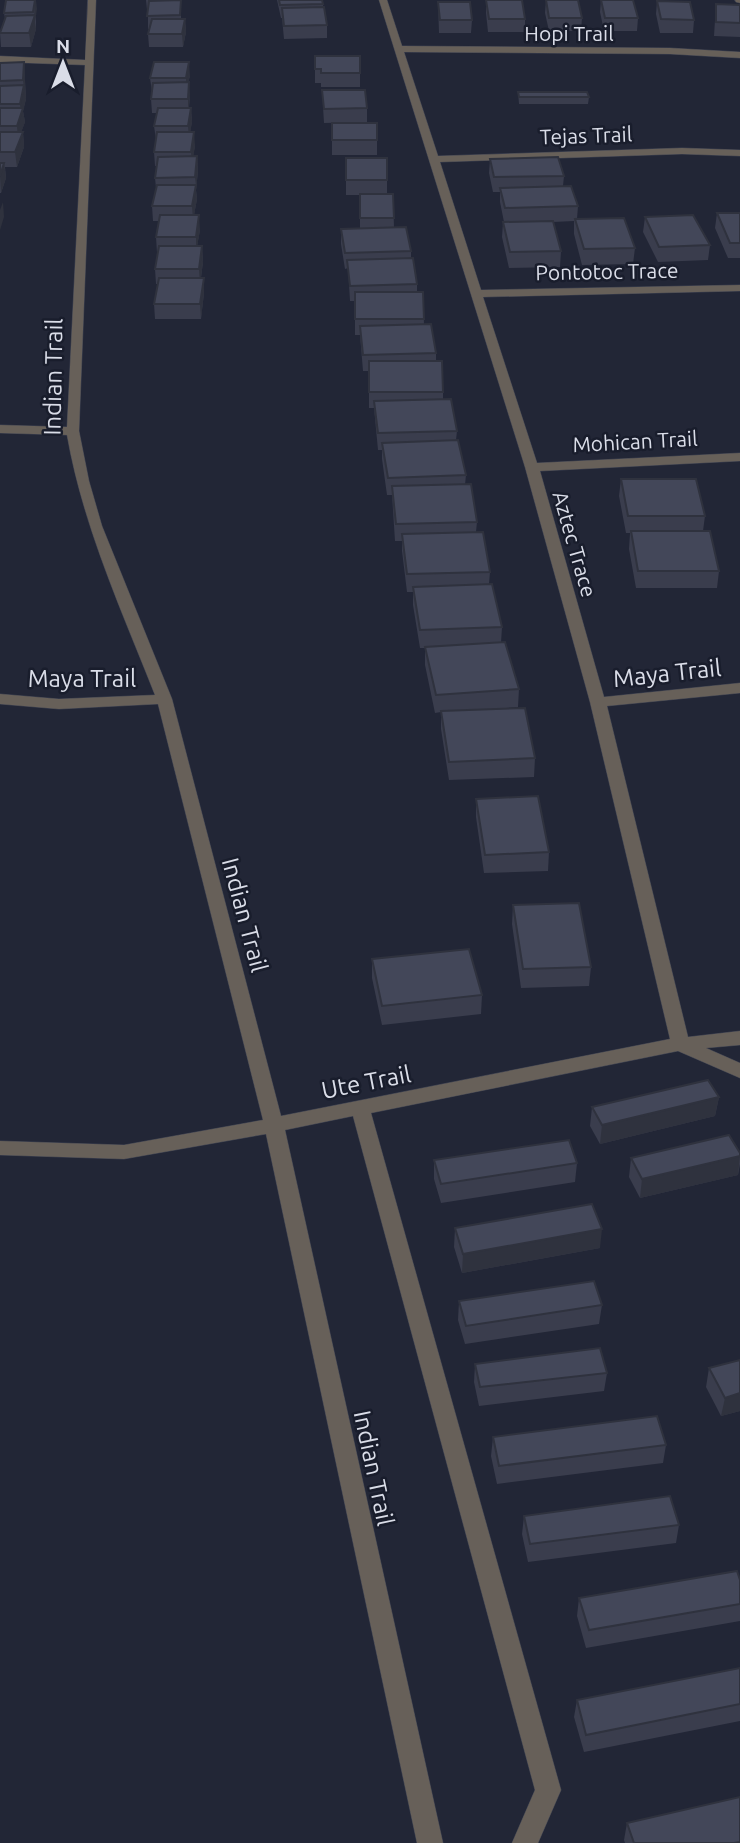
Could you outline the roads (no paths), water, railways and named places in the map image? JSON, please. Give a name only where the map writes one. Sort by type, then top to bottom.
[{"type":"street","name":"Indian Trail","points":[[92,0],[73,431],[94,526],[164,699],[274,1125],[430,1843]]},
{"type":"street","name":"Aztec Trace","points":[[383,0],[474,294],[532,467],[598,702],[680,1044]]},
{"type":"street","name":"Hopi Trail","points":[[398,49],[670,51],[740,55]]},
{"type":"street","points":[[0,59],[90,63]]},
{"type":"street","name":"Tejas Trail","points":[[433,159],[655,152],[740,153]]},
{"type":"street","name":"Pontotoc Trace","points":[[474,294],[554,290],[740,288]]},
{"type":"street","points":[[0,429],[73,431]]},
{"type":"street","name":"Mohican Trail","points":[[532,467],[740,457]]},
{"type":"street","name":"Maya Trail","points":[[598,702],[740,688]]},
{"type":"street","name":"Maya Trail","points":[[0,699],[59,704],[164,699]]},
{"type":"street","name":"Ute Trail","points":[[0,1148],[124,1152],[680,1044],[740,1038]]},
{"type":"street","points":[[680,1044],[740,1071]]},
{"type":"street","points":[[360,1108],[548,1790],[525,1843]]}]
